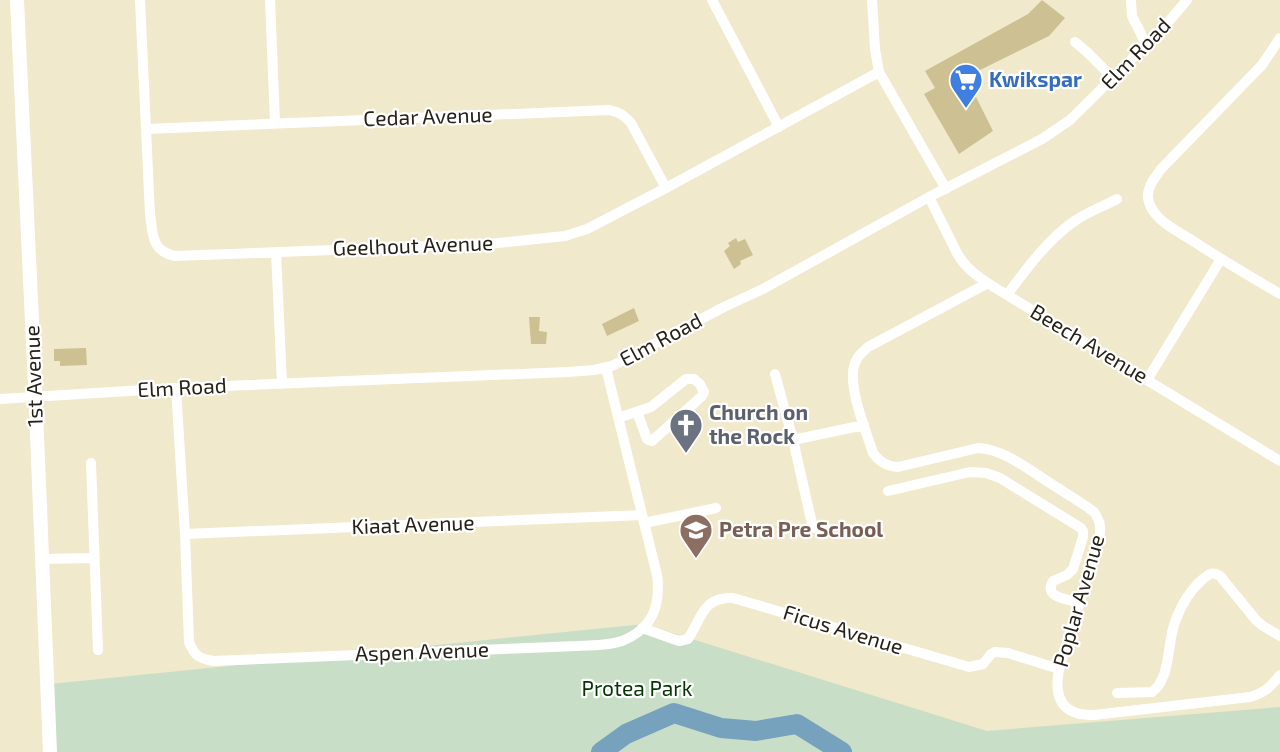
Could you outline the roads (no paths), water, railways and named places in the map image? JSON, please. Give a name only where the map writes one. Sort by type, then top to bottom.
[{"type":"main road","name":"1st Avenue","points":[[17,0],[50,752]]},
{"type":"street","name":"Geelhout Avenue","points":[[140,0],[150,214],[154,242],[163,252],[175,256],[488,244],[565,236],[587,229],[666,188],[879,72]]},
{"type":"street","points":[[270,0],[275,122]]},
{"type":"street","points":[[712,0],[779,127]]},
{"type":"street","points":[[872,0],[879,72],[946,189]]},
{"type":"street","name":"Elm Road","points":[[0,399],[176,388],[606,368],[724,307],[763,290],[929,197],[1042,140],[1070,120],[1164,27],[1187,0]]},
{"type":"street","points":[[1131,1],[1132,16],[1146,44]]},
{"type":"street","points":[[1280,38],[1262,65],[1161,169],[1152,181],[1148,197],[1157,217],[1166,224],[1280,294]]},
{"type":"street","points":[[1075,42],[1113,78]]},
{"type":"street","name":"Cedar Avenue","points":[[146,129],[609,110],[625,116],[631,123],[666,188]]},
{"type":"street","name":"Beech Avenue","points":[[929,197],[962,262],[971,271],[987,283],[1280,461]]},
{"type":"street","points":[[1007,295],[1058,233],[1077,219],[1117,199]]},
{"type":"street","points":[[276,252],[282,384]]},
{"type":"street","points":[[1147,380],[1221,259]]},
{"type":"street","name":"Poplar Avenue","points":[[987,283],[868,347],[860,354],[852,375],[854,389],[873,453],[878,460],[885,465],[898,466],[987,448],[1030,471],[1094,512],[1100,521],[1099,540],[1056,683],[1060,699],[1074,712],[1094,715],[1250,697],[1261,694],[1280,675]]},
{"type":"street","name":"Aspen Avenue","points":[[176,388],[189,642],[194,653],[200,658],[213,660],[607,645],[622,641],[642,628],[657,606],[659,591],[606,368]]},
{"type":"street","points":[[775,374],[813,528]]},
{"type":"street","points":[[618,418],[656,403],[686,379],[694,379],[700,384],[704,393],[652,441],[647,440],[637,412]]},
{"type":"street","points":[[793,440],[864,425]]},
{"type":"street","points":[[90,463],[98,650]]},
{"type":"street","points":[[888,491],[970,472],[986,473],[1000,478],[1083,531],[1073,570],[1053,581],[1050,589],[1054,595],[1080,603]]},
{"type":"street","name":"Kiaat Avenue","points":[[185,534],[643,519],[716,508]]},
{"type":"street","points":[[42,559],[94,558]]},
{"type":"street","points":[[1117,693],[1152,692],[1156,689],[1166,666],[1174,623],[1189,592],[1212,573],[1220,576],[1256,620],[1280,636]]},
{"type":"street","name":"Ficus Avenue","points":[[642,628],[679,641],[688,639],[702,612],[709,604],[715,600],[734,598],[969,667],[983,664],[991,654],[1002,652],[1059,669]]},
{"type":"waterway","points":[[601,752],[626,734],[674,713],[721,728],[756,731],[797,724],[842,752]]},
{"type":"place","name":"Kwikspar","points":[[966,109]]},
{"type":"place","name":"Church on the Rock","points":[[686,454]]},
{"type":"place","name":"Petra Pre School","points":[[696,559]]},
{"type":"park label","name":"Protea Park","points":[[637,689]]}]
